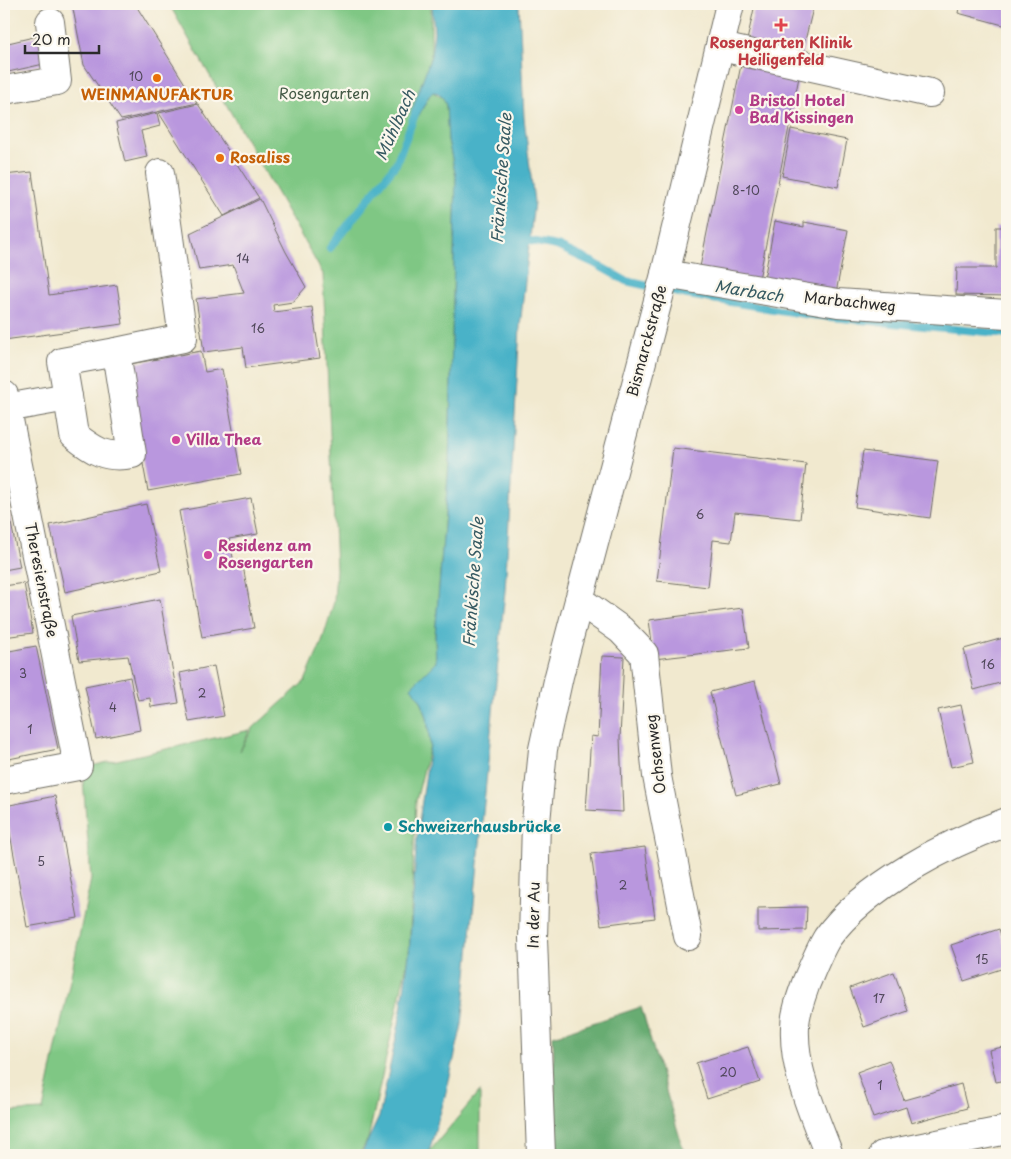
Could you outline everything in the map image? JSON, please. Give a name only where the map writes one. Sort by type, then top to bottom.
[{"type":"street","name":"Bismarckstraße","points":[[559,676],[665,274],[730,4]]},
{"type":"street","points":[[4,90],[57,81],[50,22]]},
{"type":"street","points":[[720,47],[930,93]]},
{"type":"street","points":[[116,352],[132,454],[117,457],[92,449],[74,435],[62,362],[183,338],[160,174]]},
{"type":"street","name":"Marbachweg","points":[[665,274],[838,303],[1007,314]]},
{"type":"street","points":[[5,401],[68,397]]},
{"type":"street","name":"Theresienstraße","points":[[4,780],[78,766],[5,401]]},
{"type":"street","name":"Ochsenweg","points":[[579,600],[621,630],[644,654],[657,776],[688,936]]},
{"type":"street","name":"In der Au","points":[[541,1155],[533,938],[536,822],[543,750],[559,676]]},
{"type":"street","points":[[828,1155],[796,1058],[795,1026],[804,989],[827,939],[851,910],[883,886],[945,849],[1007,822]]},
{"type":"street","points":[[884,1155],[1007,1130]]},
{"type":"green space","name":"Rosengarten","points":[[169,4],[431,4],[431,56],[403,145],[429,96],[433,92],[443,98],[446,105],[448,140],[456,177],[449,465],[435,636],[436,662],[412,687],[421,701],[427,717],[430,745],[416,801],[409,955],[368,1139],[359,1155],[4,1155],[4,1112],[43,1110],[91,879],[82,768],[250,730],[240,751],[253,728],[305,681],[322,642],[334,602],[336,569],[323,274]]},
{"type":"green space","points":[[641,1007],[685,1155],[557,1155],[553,1036]]},
{"type":"green space","points":[[480,1091],[480,1155],[428,1155],[428,1153]]},
{"type":"water","name":"Fränkische Saale","points":[[432,4],[519,4],[524,118],[534,202],[520,326],[505,591],[462,1025],[445,1097],[428,1155],[361,1155],[379,1117],[399,1024],[409,955],[417,836],[430,745],[427,717],[421,701],[411,687],[436,662],[435,636],[449,465],[456,177],[448,140],[446,105],[443,98],[438,93],[433,92],[419,115],[413,117],[411,113],[431,56],[434,32]]},
{"type":"building","points":[[72,4],[135,4],[197,103],[121,120],[84,65]]},
{"type":"building","name":"Rosengarten Klinik Heiligenfeld","points":[[755,4],[814,4],[801,57],[746,45]]},
{"type":"building","points":[[960,4],[1007,4],[1007,26],[958,13]]},
{"type":"building","points":[[42,35],[48,63],[4,73],[4,44]]},
{"type":"building","points":[[742,60],[800,72],[758,284],[699,272]]},
{"type":"building","points":[[198,104],[259,198],[224,216],[159,113]]},
{"type":"building","points":[[157,113],[160,126],[141,131],[147,157],[125,162],[116,123]]},
{"type":"building","points":[[791,129],[847,140],[838,187],[782,176]]},
{"type":"building","points":[[32,172],[49,295],[117,285],[123,324],[4,340],[4,175]]},
{"type":"building","points":[[260,199],[286,252],[306,287],[293,302],[273,305],[274,312],[312,307],[320,358],[246,368],[243,347],[204,352],[196,299],[244,293],[233,265],[199,270],[190,233]]},
{"type":"building","points":[[775,221],[804,227],[804,222],[848,230],[836,293],[764,279]]},
{"type":"building","points":[[996,227],[1007,227],[1007,296],[956,295],[957,268],[996,268]]},
{"type":"building","points":[[201,351],[205,372],[222,369],[241,474],[148,491],[125,365]]},
{"type":"building","points":[[673,448],[806,464],[800,519],[735,512],[731,542],[713,540],[708,587],[657,581]]},
{"type":"building","points":[[863,451],[938,461],[930,518],[855,507]]},
{"type":"building","points":[[4,489],[20,567],[4,570]]},
{"type":"building","points":[[251,498],[258,534],[229,539],[234,562],[242,560],[254,628],[202,637],[179,511]]},
{"type":"building","points":[[146,504],[161,571],[65,592],[50,525]]},
{"type":"building","points":[[24,583],[33,633],[4,637],[4,586]]},
{"type":"building","points":[[160,599],[179,703],[151,707],[150,698],[138,700],[128,656],[79,661],[71,616]]},
{"type":"building","points":[[743,608],[749,648],[654,659],[649,620]]},
{"type":"building","points":[[1007,637],[1007,681],[974,690],[964,649]]},
{"type":"building","points":[[36,646],[58,749],[4,760],[4,652]]},
{"type":"building","points":[[602,656],[624,657],[620,738],[623,812],[586,810],[591,736],[598,737]]},
{"type":"building","points":[[214,666],[224,716],[189,722],[180,673]]},
{"type":"building","points":[[130,677],[140,730],[96,739],[85,686]]},
{"type":"building","points":[[755,681],[781,784],[736,795],[710,692]]},
{"type":"building","points":[[961,705],[974,762],[951,767],[938,710]]},
{"type":"building","points":[[55,796],[78,918],[27,927],[5,806]]},
{"type":"building","points":[[645,847],[655,918],[601,925],[591,854]]},
{"type":"building","points":[[807,907],[806,930],[758,931],[758,908]]},
{"type":"building","points":[[999,929],[1007,953],[1007,967],[964,981],[951,945]]},
{"type":"building","points":[[894,972],[908,1011],[864,1027],[850,988]]},
{"type":"building","points":[[1007,1046],[1007,1080],[996,1082],[989,1050]]},
{"type":"building","points":[[748,1047],[760,1082],[707,1099],[696,1063]]},
{"type":"building","points":[[889,1060],[904,1100],[961,1084],[967,1108],[911,1123],[906,1107],[873,1118],[857,1072]]},
{"type":"waterway","name":"Mühlbach","points":[[330,248],[396,164],[417,109]]},
{"type":"waterway","name":"Marbach","points":[[520,239],[557,246],[594,263],[626,281],[688,295],[810,315],[1007,334]]},
{"type":"place","name":"Rosengarten Klinik Heiligenfeld","points":[[781,25]]},
{"type":"place","name":"WEINMANUFAKTUR","points":[[157,78]]},
{"type":"place","name":"Bristol Hotel Bad Kissingen","points":[[739,110]]},
{"type":"place","name":"Rosaliss","points":[[220,158]]},
{"type":"place","name":"Villa Thea","points":[[176,440]]},
{"type":"place","name":"Residenz am Rosengarten","points":[[208,555]]},
{"type":"place","name":"Schweizerhausbrücke","points":[[388,827]]}]
